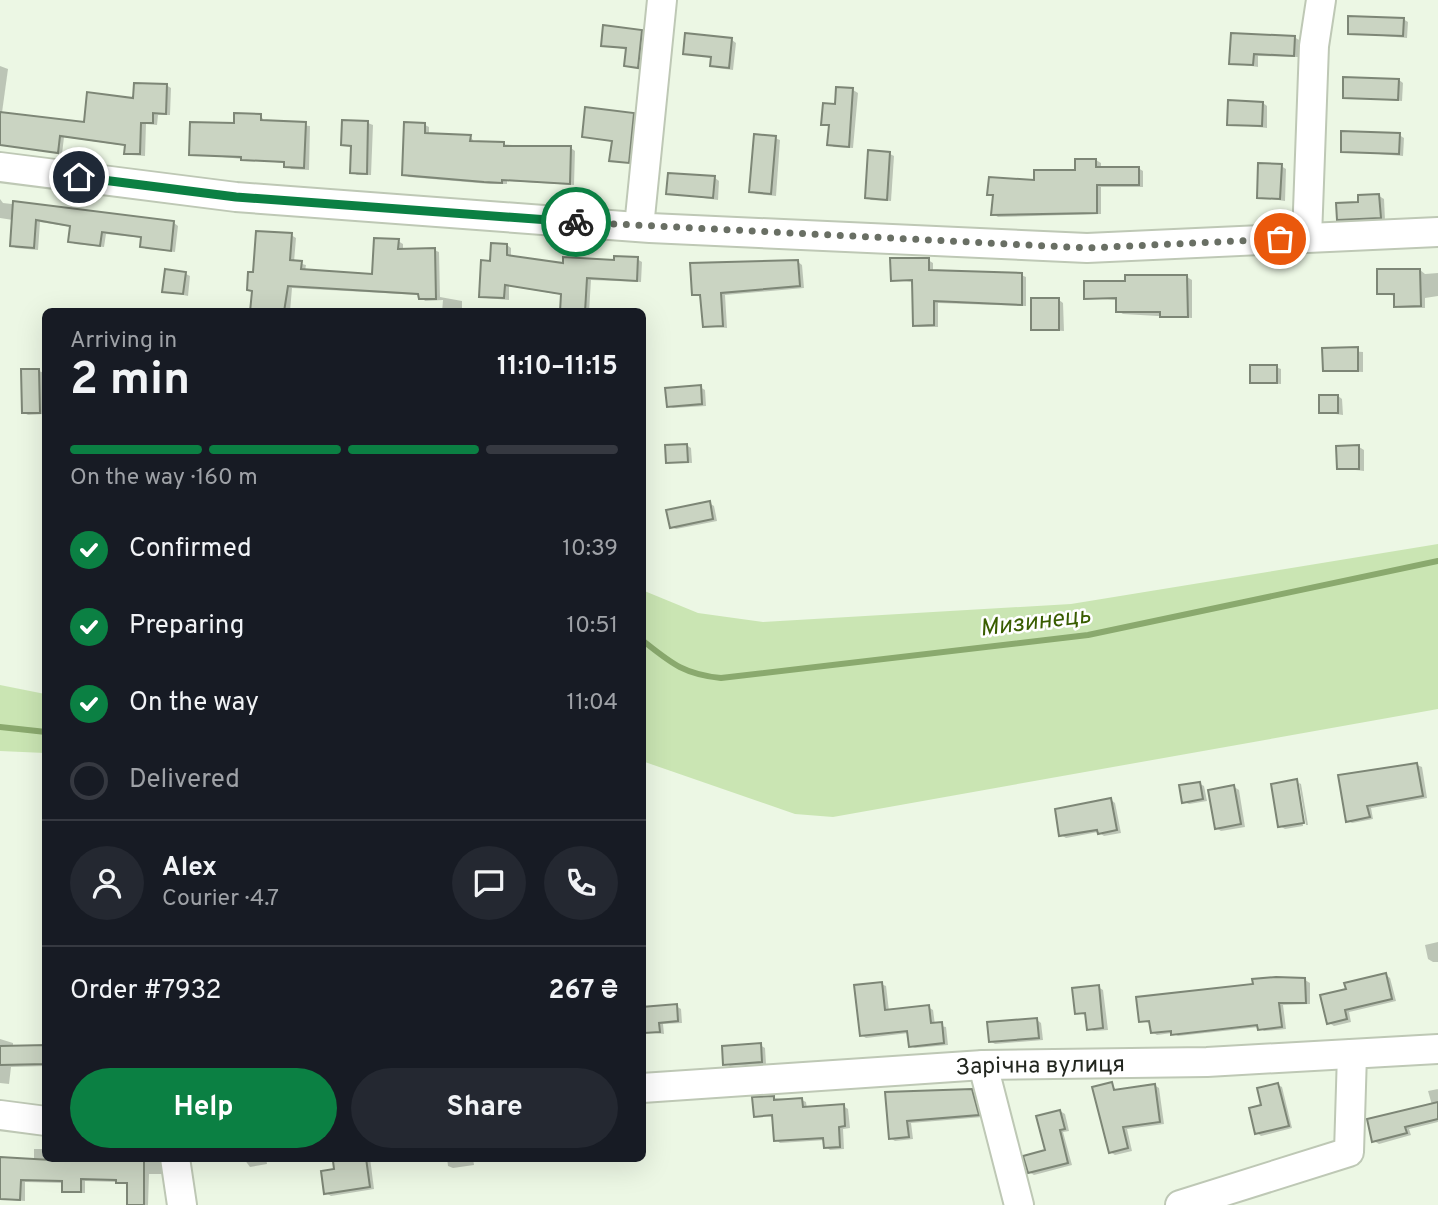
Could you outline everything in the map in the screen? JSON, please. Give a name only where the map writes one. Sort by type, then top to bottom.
[{"type":"street","points":[[639,227],[662,0]]},
{"type":"street","points":[[1307,237],[1314,46],[1321,0]]},
{"type":"street","points":[[0,167],[236,197],[639,227],[1087,248],[1438,232]]},
{"type":"street","name":"Зарічна вулиця","points":[[646,1088],[984,1065],[1207,1062],[1438,1049]]},
{"type":"street","points":[[1180,1205],[1349,1152],[1352,1054]]},
{"type":"street","points":[[984,1065],[1019,1205]]},
{"type":"street","points":[[0,1115],[42,1120]]},
{"type":"street","points":[[175,1162],[181,1205]]},
{"type":"green space","points":[[1438,544],[1438,709],[833,817],[795,814],[646,762],[646,592],[698,613],[763,622],[1071,604]]},
{"type":"green space","points":[[0,685],[42,693],[42,753],[0,751]]},
{"type":"building","points":[[1348,16],[1404,18],[1403,36],[1348,34]]},
{"type":"building","points":[[603,25],[642,30],[638,68],[624,66],[626,48],[601,46]]},
{"type":"building","points":[[685,33],[732,38],[729,68],[710,66],[711,57],[683,54]]},
{"type":"building","points":[[1231,33],[1295,36],[1294,56],[1254,54],[1253,65],[1229,64]]},
{"type":"building","points":[[1343,77],[1399,79],[1398,100],[1343,98]]},
{"type":"building","points":[[134,83],[167,84],[166,114],[153,113],[153,123],[141,123],[140,154],[124,154],[125,145],[60,136],[58,153],[0,145],[0,112],[84,122],[87,92],[133,98]]},
{"type":"building","points":[[836,87],[853,88],[849,147],[827,145],[829,125],[821,125],[823,103],[835,104]]},
{"type":"building","points":[[1228,100],[1263,102],[1262,126],[1227,125]]},
{"type":"building","points":[[585,107],[634,113],[629,163],[609,161],[612,141],[582,137]]},
{"type":"building","points":[[234,113],[261,114],[261,120],[306,122],[304,168],[284,167],[284,162],[241,160],[241,157],[189,155],[190,122],[234,123]]},
{"type":"building","points":[[342,120],[368,121],[367,174],[350,173],[351,146],[341,145]]},
{"type":"building","points":[[404,122],[425,123],[425,133],[471,135],[470,141],[504,142],[504,146],[571,146],[570,184],[502,180],[502,183],[402,175]]},
{"type":"building","points":[[1341,131],[1400,133],[1399,154],[1341,152]]},
{"type":"building","points":[[754,134],[776,136],[771,194],[749,192]]},
{"type":"building","points":[[868,150],[890,152],[887,200],[865,198]]},
{"type":"building","points":[[1075,159],[1096,159],[1096,167],[1139,167],[1139,185],[1097,185],[1097,213],[991,215],[993,195],[987,195],[989,177],[1034,180],[1034,170],[1075,170]]},
{"type":"building","points":[[1258,163],[1282,164],[1280,199],[1257,198]]},
{"type":"building","points":[[668,173],[715,176],[713,198],[666,194]]},
{"type":"building","points":[[1379,194],[1381,218],[1337,220],[1336,203],[1358,202],[1358,195]]},
{"type":"building","points":[[13,201],[174,221],[171,251],[140,247],[141,237],[102,232],[100,246],[68,242],[70,226],[36,220],[34,248],[10,246]]},
{"type":"building","points":[[256,231],[292,233],[290,260],[302,261],[301,269],[372,274],[374,238],[399,239],[398,249],[435,248],[436,299],[419,299],[418,294],[288,286],[285,308],[250,308],[252,291],[247,290],[248,272],[253,272]]},
{"type":"building","points":[[491,243],[507,244],[507,255],[563,263],[563,257],[614,260],[614,256],[638,257],[637,281],[587,278],[585,308],[560,308],[561,294],[505,285],[504,298],[479,297],[481,260],[490,261]]},
{"type":"building","points":[[890,258],[929,258],[929,270],[1022,273],[1022,305],[934,301],[934,325],[913,326],[912,280],[891,281]]},
{"type":"building","points":[[798,260],[800,286],[721,293],[723,326],[703,327],[700,295],[692,295],[690,263]]},
{"type":"building","points":[[165,269],[186,272],[183,294],[162,292]]},
{"type":"building","points":[[1377,269],[1420,269],[1421,306],[1394,307],[1394,294],[1377,294]]},
{"type":"building","points":[[1125,275],[1187,275],[1188,317],[1160,317],[1160,312],[1116,312],[1116,298],[1084,299],[1084,281],[1125,281]]},
{"type":"building","points":[[1031,298],[1059,298],[1059,330],[1031,330]]},
{"type":"building","points":[[1358,347],[1358,371],[1323,371],[1322,348]]},
{"type":"building","points":[[1250,365],[1277,365],[1277,383],[1250,383]]},
{"type":"building","points":[[21,369],[39,369],[40,413],[22,413]]},
{"type":"building","points":[[701,385],[702,404],[667,407],[665,388]]},
{"type":"building","points":[[1319,395],[1338,395],[1338,413],[1319,413]]},
{"type":"building","points":[[687,444],[688,462],[666,463],[665,445]]},
{"type":"building","points":[[1359,445],[1359,469],[1337,469],[1336,446]]},
{"type":"building","points":[[710,501],[713,519],[670,528],[666,510]]},
{"type":"building","points":[[1417,763],[1423,796],[1367,806],[1370,817],[1346,822],[1338,775]]},
{"type":"building","points":[[1297,779],[1304,823],[1278,827],[1271,784]]},
{"type":"building","points":[[1200,782],[1203,799],[1182,803],[1179,785]]},
{"type":"building","points":[[1234,785],[1241,824],[1215,829],[1208,790]]},
{"type":"building","points":[[1111,798],[1117,830],[1059,836],[1055,809]]},
{"type":"building","points":[[1386,973],[1392,999],[1345,1010],[1347,1019],[1327,1024],[1320,995],[1346,989],[1344,983]]},
{"type":"building","points":[[1305,978],[1306,1003],[1279,1003],[1282,1027],[1258,1030],[1257,1025],[1171,1035],[1171,1031],[1151,1033],[1149,1021],[1139,1022],[1136,997],[1253,984],[1252,979]]},
{"type":"building","points":[[882,982],[885,1010],[929,1005],[931,1023],[942,1022],[944,1043],[909,1047],[907,1031],[860,1036],[854,985]]},
{"type":"building","points":[[1099,985],[1103,1028],[1087,1030],[1085,1013],[1075,1014],[1072,988]]},
{"type":"building","points":[[677,1004],[678,1021],[659,1023],[660,1032],[646,1033],[646,1007]]},
{"type":"building","points":[[1037,1018],[1039,1038],[989,1042],[987,1022]]},
{"type":"building","points":[[761,1043],[762,1062],[723,1065],[722,1046]]},
{"type":"building","points":[[42,1045],[42,1064],[0,1065],[0,1046]]},
{"type":"building","points":[[1112,1082],[1114,1090],[1155,1084],[1160,1122],[1123,1127],[1128,1148],[1109,1153],[1092,1087]]},
{"type":"building","points":[[1278,1083],[1289,1126],[1255,1134],[1249,1108],[1261,1105],[1257,1088]]},
{"type":"building","points":[[972,1089],[979,1115],[907,1121],[909,1137],[889,1139],[885,1092]]},
{"type":"building","points":[[774,1096],[774,1100],[802,1098],[803,1107],[844,1104],[845,1126],[839,1127],[840,1147],[824,1148],[823,1138],[774,1141],[772,1115],[754,1117],[752,1097]]},
{"type":"building","points":[[1438,1102],[1438,1119],[1405,1127],[1407,1133],[1372,1142],[1367,1119]]},
{"type":"building","points":[[1060,1110],[1065,1129],[1060,1130],[1068,1163],[1028,1173],[1023,1156],[1045,1150],[1036,1116]]},
{"type":"building","points":[[0,1157],[42,1159],[42,1162],[144,1162],[144,1205],[127,1205],[127,1183],[116,1183],[116,1180],[81,1179],[81,1192],[62,1192],[62,1181],[21,1180],[20,1200],[0,1199]]},
{"type":"building","points":[[333,1162],[367,1162],[370,1187],[324,1194],[321,1171],[334,1169]]},
{"type":"waterway","name":"Мизинець","points":[[646,643],[678,666],[697,674],[721,678],[1088,635],[1438,561]]},
{"type":"waterway","name":"Мизинець","points":[[0,727],[42,732]]},
{"type":"way so far","points":[[576,222],[650,228],[1087,248],[1280,239]]},
{"type":"route","points":[[79,177],[236,197],[576,222]]}]
